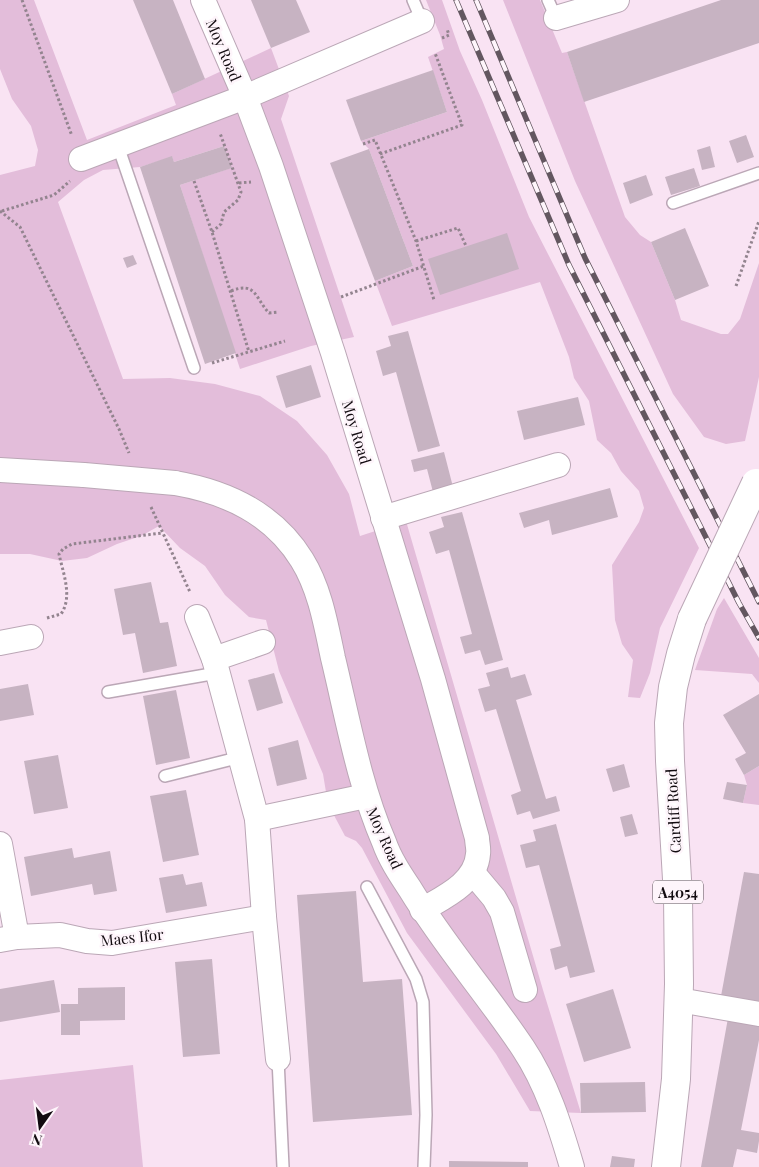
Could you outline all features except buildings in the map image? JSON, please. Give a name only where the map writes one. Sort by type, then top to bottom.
[{"type":"main road","name":"Cardiff Road","points":[[666,1167],[676,1079],[679,1000],[678,896],[669,723],[673,687],[692,619],[757,478]]},
{"type":"street","name":"Moy Road","points":[[203,0],[245,97],[271,166],[333,353],[433,679],[477,838],[478,855],[473,873]]},
{"type":"street","points":[[552,9],[617,0]]},
{"type":"street","points":[[81,159],[245,97],[418,10]]},
{"type":"street","points":[[384,518],[558,465]]},
{"type":"street","name":"Moy Road","points":[[0,470],[84,475],[194,486],[228,496],[257,513],[284,536],[302,559],[314,582],[366,796],[384,844],[422,910],[524,1049],[542,1082],[555,1112],[572,1167]]},
{"type":"street","points":[[194,606],[215,666],[257,819],[264,917],[278,1059]]},
{"type":"street","points":[[0,643],[31,637]]},
{"type":"street","points":[[215,666],[262,642]]},
{"type":"street","points":[[257,819],[366,796]]},
{"type":"street","points":[[0,844],[8,939]]},
{"type":"street","points":[[422,910],[460,886],[473,873],[494,898],[502,912],[525,990]]},
{"type":"street","name":"Maes Ifor","points":[[8,939],[60,935],[88,941],[112,943],[264,917]]},
{"type":"street","points":[[679,1000],[759,1014]]},
{"type":"lane","points":[[118,146],[194,368]]},
{"type":"lane","points":[[673,203],[759,173]]},
{"type":"lane","points":[[108,692],[215,666]]},
{"type":"lane","points":[[165,776],[241,757]]},
{"type":"lane","points":[[367,887],[416,979],[423,1002],[426,1115],[424,1167]]},
{"type":"lane","points":[[278,1059],[283,1167]]},
{"type":"path","points":[[0,211],[54,195],[70,181],[81,159],[22,0]]},
{"type":"path","points":[[380,154],[462,125],[435,53]]},
{"type":"path","points":[[211,110],[241,192],[238,200],[224,212],[221,224],[212,232]]},
{"type":"path","points":[[363,144],[375,140],[416,241],[434,300]]},
{"type":"path","points":[[194,180],[249,352]]},
{"type":"path","points":[[0,211],[20,227],[119,429],[130,456]]},
{"type":"path","points":[[736,286],[759,221]]},
{"type":"path","points":[[416,241],[458,228],[466,246]]},
{"type":"path","points":[[341,297],[424,266]]},
{"type":"path","points":[[231,291],[248,288],[257,293],[262,305],[270,313],[278,312]]},
{"type":"path","points":[[194,368],[285,341]]},
{"type":"path","points":[[148,500],[194,606]]},
{"type":"path","points":[[31,637],[30,622],[61,614],[66,607],[67,593],[59,554],[63,549],[72,544],[162,532]]},
{"type":"shaded area","points":[[0,0],[34,0],[87,140],[176,105],[172,94],[271,48],[289,96],[281,119],[354,337],[311,346],[240,369],[180,185],[231,168],[224,146],[174,162],[172,157],[140,167],[103,170],[84,180],[58,202],[123,379],[170,378],[215,384],[260,396],[297,421],[327,455],[349,494],[360,536],[406,521],[543,990],[581,1113],[530,1111],[496,1054],[407,933],[362,848],[356,841],[345,836],[328,804],[323,774],[279,671],[266,620],[249,617],[225,595],[205,566],[180,548],[159,526],[141,536],[117,544],[87,558],[62,561],[30,554],[0,554],[0,175],[35,166],[38,150],[31,126],[12,99],[0,69]]},
{"type":"shaded area","points":[[426,0],[442,0],[460,51],[482,100],[529,217],[699,548],[660,628],[650,673],[640,698],[628,697],[633,660],[622,644],[615,620],[612,565],[639,522],[644,508],[639,491],[621,471],[611,453],[597,440],[589,401],[574,378],[569,357],[540,282],[392,326],[375,281],[413,266],[369,149],[361,141],[447,112],[428,57],[444,49]]},
{"type":"shaded area","points":[[503,0],[540,0],[562,53],[567,52],[625,217],[640,235],[651,242],[675,300],[681,320],[721,334],[728,334],[740,319],[759,263],[759,377],[745,441],[726,444],[704,437],[673,394],[575,181]]},
{"type":"shaded area","points":[[724,598],[759,658],[759,683],[752,674],[695,670],[717,609]]},
{"type":"shaded area","points":[[759,766],[759,805],[743,803],[747,785],[744,775]]},
{"type":"shaded area","points":[[133,1065],[143,1167],[0,1167],[0,1080]]},
{"type":"railway","points":[[456,0],[569,265],[739,603],[759,638]]},
{"type":"railway","points":[[476,0],[585,258],[759,602]]}]
